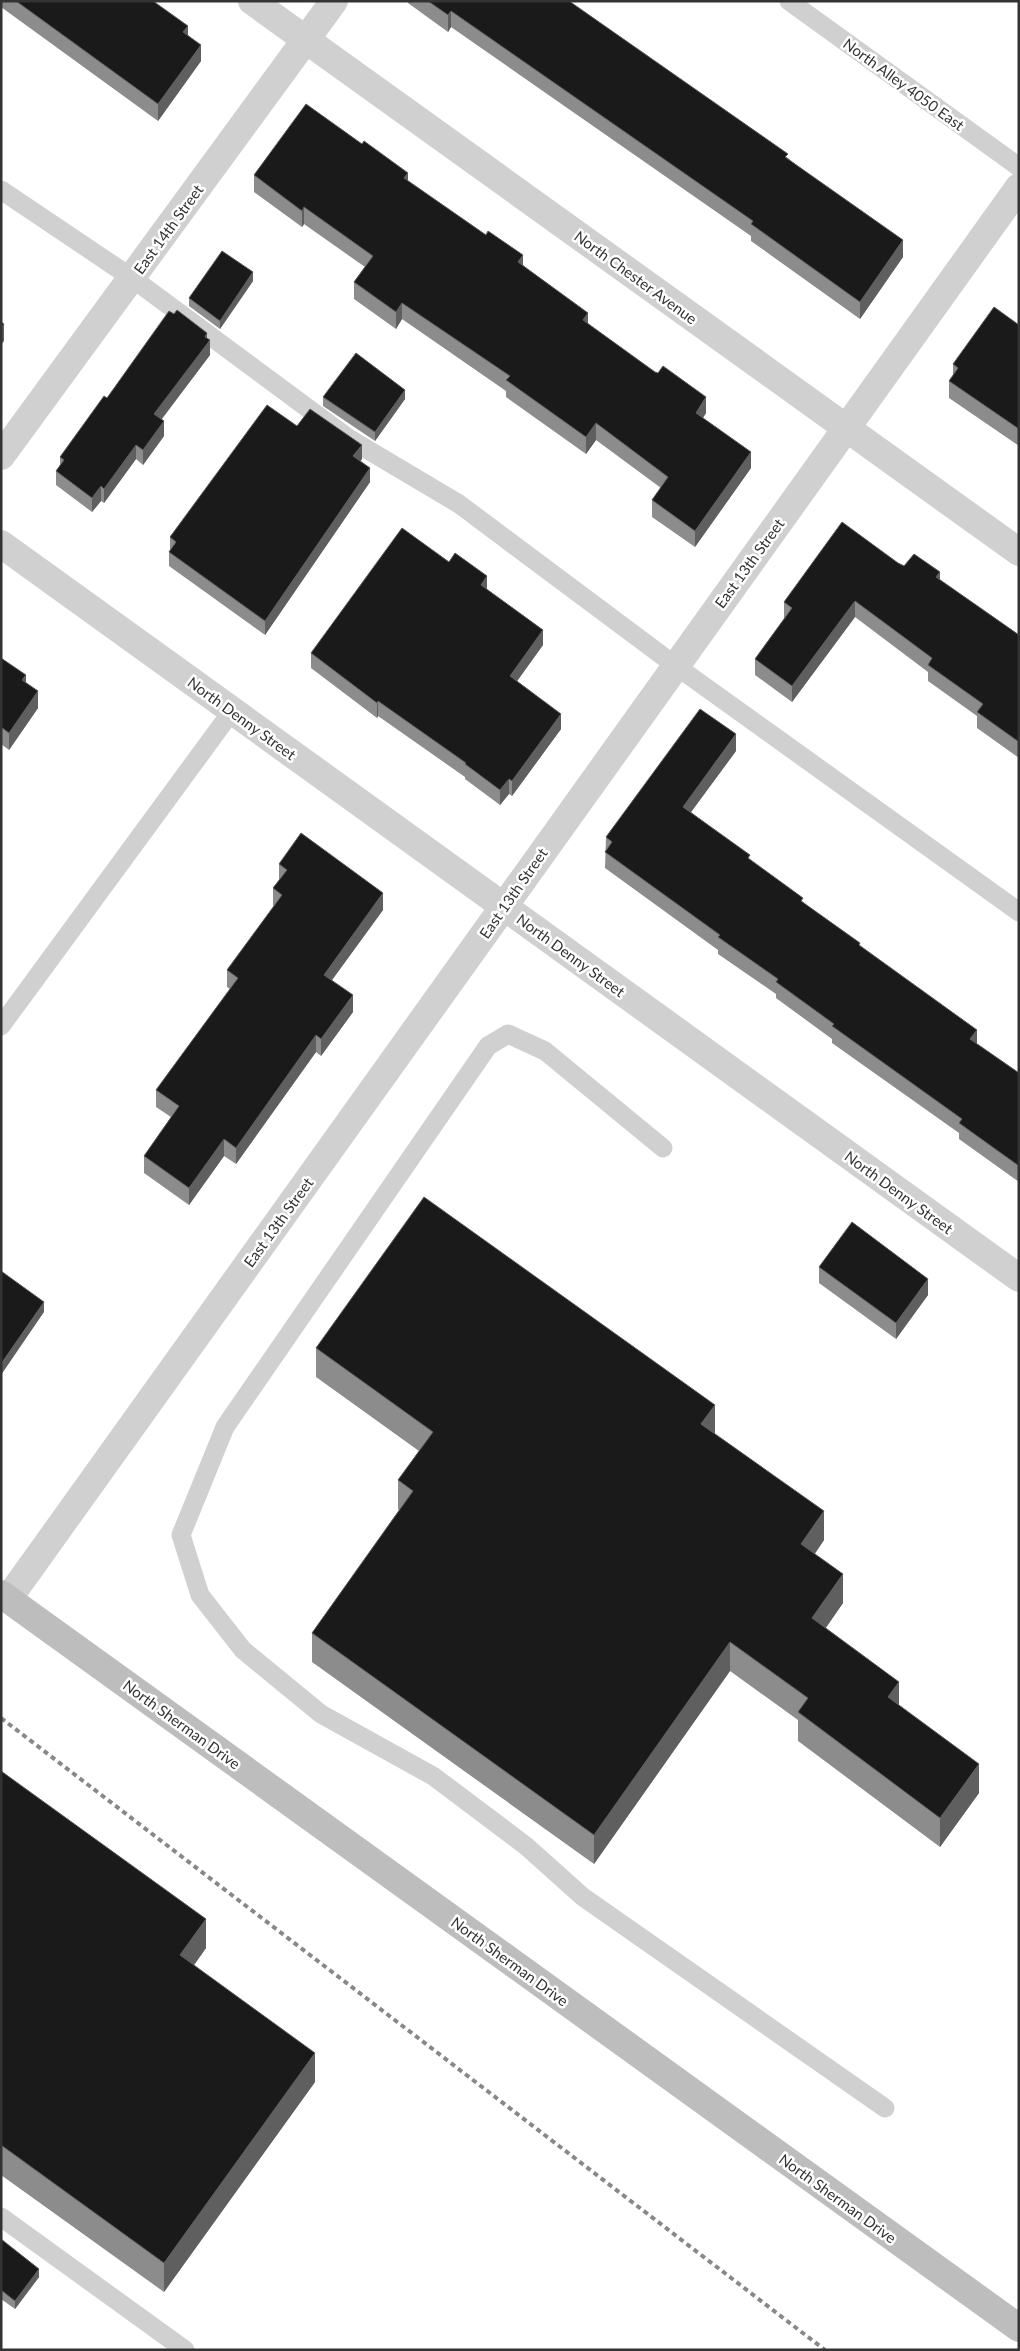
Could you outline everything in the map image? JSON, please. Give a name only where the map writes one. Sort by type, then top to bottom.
[{"type":"main road","name":"North Sherman Drive","points":[[4,1596],[1019,2328]]},
{"type":"street","name":"North Chester Avenue","points":[[252,1],[1019,552]]},
{"type":"street","name":"East 14th Street","points":[[1,456],[334,1]]},
{"type":"street","name":"East 13th Street","points":[[4,1596],[676,666],[1019,187]]},
{"type":"street","name":"North Denny Street","points":[[1,544],[1019,1278]]},
{"type":"lane","name":"North Alley 4050 East","points":[[788,1],[1019,167]]},
{"type":"lane","points":[[1,190],[132,278],[348,438],[459,504],[676,666],[1019,912]]},
{"type":"lane","points":[[1,1026],[232,711]]},
{"type":"lane","points":[[663,1148],[545,1051],[508,1034],[488,1046],[226,1427],[181,1535],[200,1595],[236,1642],[243,1650],[321,1714],[433,1776],[526,1846],[583,1897],[884,2108]]},
{"type":"lane","points":[[1,2217],[185,2350]]},
{"type":"building","points":[[16,1],[153,1],[188,26],[183,32],[201,45],[158,104]]},
{"type":"building","points":[[428,1],[569,1],[788,154],[785,157],[903,240],[860,302],[751,224],[753,221],[451,11],[448,15]]},
{"type":"building","points":[[306,104],[362,144],[364,141],[408,173],[404,178],[486,235],[488,231],[523,255],[518,262],[588,313],[583,320],[655,372],[658,373],[663,366],[706,397],[696,413],[751,452],[695,531],[652,500],[668,477],[596,423],[586,437],[506,380],[510,376],[402,303],[396,312],[354,282],[373,256],[304,207],[302,211],[254,175]]},
{"type":"building","points":[[222,251],[253,272],[220,321],[189,298]]},
{"type":"building","points":[[994,307],[1019,325],[1019,429],[949,381],[958,368],[953,364]]},
{"type":"building","points":[[177,310],[207,333],[205,337],[210,340],[154,414],[164,421],[143,450],[136,445],[104,489],[101,486],[92,498],[56,471],[64,460],[60,457],[104,396],[107,398],[169,311],[174,314]]},
{"type":"building","points":[[356,353],[405,390],[375,432],[323,397]]},
{"type":"building","points":[[267,405],[297,426],[310,409],[362,445],[353,456],[370,468],[265,621],[169,552],[176,542],[170,537]]},
{"type":"building","points":[[842,522],[904,566],[914,554],[940,572],[936,577],[1019,635],[1019,742],[977,712],[983,704],[928,665],[932,658],[855,601],[792,686],[755,659],[792,608],[784,602]]},
{"type":"building","points":[[402,528],[449,562],[455,553],[487,576],[481,585],[543,630],[510,676],[561,714],[512,781],[509,779],[500,790],[466,763],[378,701],[377,703],[311,653]]},
{"type":"building","points":[[1,658],[26,675],[22,680],[38,691],[9,733],[1,727]]},
{"type":"building","points":[[700,709],[736,734],[683,807],[750,855],[748,858],[803,898],[801,901],[860,943],[859,945],[977,1030],[970,1039],[1019,1073],[1019,1166],[959,1123],[962,1119],[832,1026],[834,1024],[776,982],[778,979],[718,937],[720,935],[605,852],[612,842],[606,837]]},
{"type":"building","points":[[301,833],[383,893],[324,975],[353,995],[321,1039],[316,1035],[236,1148],[224,1139],[189,1188],[144,1156],[179,1106],[156,1090],[238,978],[227,970],[282,895],[273,888],[287,870],[279,864]]},
{"type":"building","points":[[424,1197],[715,1405],[701,1424],[824,1511],[801,1544],[843,1574],[812,1618],[899,1682],[888,1697],[979,1764],[940,1818],[798,1712],[808,1698],[730,1642],[594,1835],[312,1633],[413,1491],[398,1480],[433,1432],[316,1348]]},
{"type":"building","points":[[852,1222],[928,1279],[896,1323],[819,1267]]},
{"type":"building","points":[[1,1271],[44,1302],[1,1364]]},
{"type":"building","points":[[1,1771],[206,1919],[180,1955],[315,2053],[164,2263],[1,2145]]},
{"type":"building","points":[[1,2239],[39,2269],[15,2301],[1,2290]]},
{"type":"railway","points":[[1,1718],[825,2350]]}]
